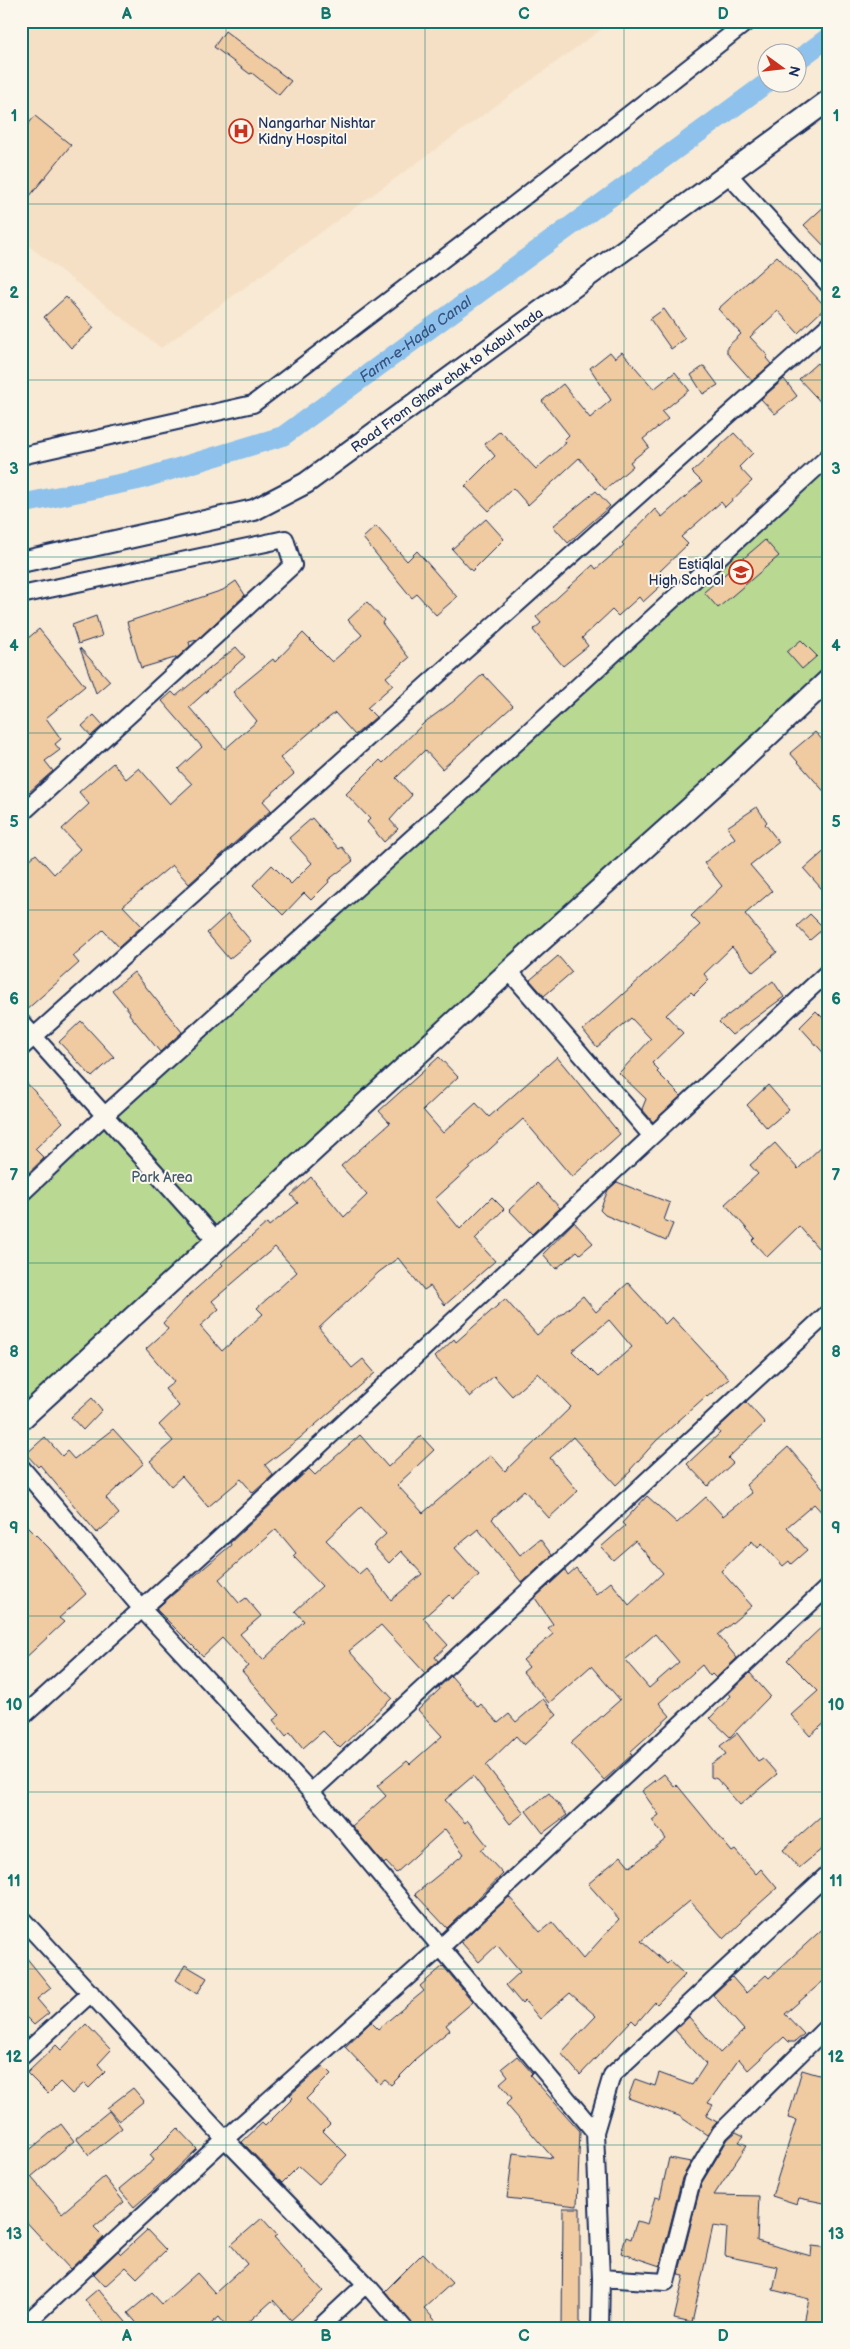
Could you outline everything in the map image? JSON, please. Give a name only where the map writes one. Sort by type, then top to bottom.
[{"type":"street","points":[[21,456],[253,404],[506,211],[748,21]]},
{"type":"street","name":"Road From Ghaw chak to Kabul hada","points":[[21,562],[254,510],[306,483],[829,100]]},
{"type":"street","points":[[728,174],[829,285]]},
{"type":"street","points":[[21,1048],[829,325]]},
{"type":"street","points":[[21,1194],[105,1115],[442,811],[829,456]]},
{"type":"street","points":[[21,595],[285,540],[294,565],[21,814]]},
{"type":"street","points":[[21,1420],[732,770],[829,679]]},
{"type":"street","points":[[510,972],[651,1135]]},
{"type":"street","points":[[21,1718],[142,1609],[829,972]]},
{"type":"street","points":[[21,1022],[217,1241]]},
{"type":"street","points":[[311,1792],[829,1312]]},
{"type":"street","points":[[21,1467],[142,1609],[311,1792],[595,2132]]},
{"type":"street","points":[[21,2328],[225,2138],[440,1948],[829,1586]]},
{"type":"street","points":[[600,2328],[601,2278],[595,2132],[612,2075],[829,1873]]},
{"type":"street","points":[[21,1918],[225,2138],[366,2284],[404,2328]]},
{"type":"street","points":[[21,2057],[91,1993]]},
{"type":"street","points":[[601,2278],[666,2282],[692,2180],[720,2133],[829,2025]]},
{"type":"street","points":[[319,2328],[366,2284]]},
{"type":"shaded area","name":"Nangarhar Nishtar Kidny Hospital","points":[[21,21],[613,21],[161,348],[21,240]]},
{"type":"green space","name":"Park Area","points":[[829,456],[829,679],[21,1420],[21,1194]]},
{"type":"building","points":[[225,31],[291,81],[279,95],[252,73],[250,74],[214,47]]},
{"type":"building","points":[[35,116],[71,145],[21,207],[21,133]]},
{"type":"building","points":[[829,202],[829,251],[804,225]]},
{"type":"building","points":[[777,256],[826,307],[798,333],[778,311],[750,337],[768,356],[766,358],[771,364],[752,381],[727,353],[727,347],[741,334],[718,309]]},
{"type":"building","points":[[66,297],[94,328],[71,348],[44,317]]},
{"type":"building","points":[[664,309],[685,339],[671,349],[650,319]]},
{"type":"building","points":[[610,352],[615,358],[622,352],[654,389],[675,372],[689,390],[662,412],[668,419],[643,439],[649,447],[630,462],[633,466],[605,490],[579,458],[528,505],[513,488],[489,511],[465,486],[495,456],[485,444],[500,431],[536,469],[566,443],[564,440],[569,435],[542,401],[563,384],[590,418],[611,400],[590,368]]},
{"type":"building","points":[[817,363],[829,376],[829,411],[799,379]]},
{"type":"building","points":[[704,366],[718,385],[703,394],[691,375]]},
{"type":"building","points":[[784,379],[797,396],[775,414],[761,399]]},
{"type":"building","points":[[734,433],[753,453],[739,467],[752,481],[725,507],[721,502],[681,537],[688,544],[660,571],[667,580],[643,602],[639,597],[618,616],[612,610],[582,638],[588,646],[563,666],[533,630],[541,623],[536,617],[593,565],[596,569],[624,545],[622,543],[655,509],[662,517],[702,482],[692,472]]},
{"type":"building","points":[[596,491],[610,506],[568,543],[553,526]]},
{"type":"building","points":[[486,519],[504,539],[472,571],[452,549]]},
{"type":"building","points":[[376,526],[407,561],[417,551],[457,597],[436,615],[417,594],[412,598],[363,538]]},
{"type":"building","points":[[765,540],[779,556],[718,608],[704,592]]},
{"type":"building","points":[[236,581],[245,595],[197,640],[189,642],[190,646],[178,657],[141,668],[127,622],[223,590]]},
{"type":"building","points":[[367,602],[384,620],[382,623],[409,658],[386,677],[393,685],[367,708],[376,717],[355,735],[335,713],[314,729],[280,758],[294,774],[263,801],[271,810],[189,884],[172,865],[123,906],[142,926],[119,947],[103,930],[73,956],[79,963],[24,1012],[21,1012],[21,867],[36,854],[54,874],[80,849],[62,829],[89,804],[79,792],[113,763],[126,779],[139,768],[170,804],[192,784],[178,769],[202,747],[162,701],[172,692],[176,696],[236,647],[245,657],[189,707],[225,749],[257,721],[233,692],[273,659],[275,662],[303,633],[332,662],[362,635],[348,620]]},
{"type":"building","points":[[96,616],[102,636],[78,644],[72,625]]},
{"type":"building","points":[[39,629],[85,686],[46,718],[61,739],[55,744],[60,750],[45,761],[53,771],[21,799],[21,644]]},
{"type":"building","points":[[801,640],[817,656],[802,669],[787,652]]},
{"type":"building","points":[[80,648],[110,681],[96,693]]},
{"type":"building","points":[[483,674],[513,706],[442,769],[425,750],[396,778],[412,795],[390,820],[398,829],[384,842],[367,822],[370,819],[346,794],[380,760],[383,763],[425,722],[454,701]]},
{"type":"building","points":[[94,715],[103,725],[91,736],[82,726]]},
{"type":"building","points":[[815,732],[829,747],[829,797],[790,753]]},
{"type":"building","points":[[757,807],[767,822],[765,824],[779,842],[750,865],[772,891],[745,914],[777,952],[753,972],[732,947],[704,974],[709,980],[694,995],[691,992],[666,1015],[683,1033],[652,1063],[659,1070],[657,1072],[681,1096],[653,1122],[642,1109],[646,1099],[619,1073],[651,1039],[631,1018],[597,1047],[583,1030],[700,925],[691,916],[722,886],[704,863],[735,838],[727,827]]},
{"type":"building","points":[[312,818],[339,849],[342,847],[353,861],[328,880],[329,882],[311,900],[304,893],[283,915],[253,885],[272,865],[291,884],[312,863],[289,838]]},
{"type":"building","points":[[829,847],[829,897],[804,869]]},
{"type":"building","points":[[228,914],[251,941],[229,959],[207,933]]},
{"type":"building","points":[[810,914],[824,928],[810,940],[797,926]]},
{"type":"building","points":[[558,956],[572,972],[544,996],[530,980]]},
{"type":"building","points":[[134,972],[182,1032],[160,1052],[112,990]]},
{"type":"building","points":[[773,981],[784,997],[732,1035],[719,1022]]},
{"type":"building","points":[[816,1011],[829,1024],[829,1059],[800,1027]]},
{"type":"building","points":[[81,1021],[114,1057],[92,1077],[59,1042]]},
{"type":"building","points":[[439,1057],[458,1077],[423,1110],[443,1133],[476,1103],[489,1117],[557,1057],[620,1134],[572,1177],[523,1119],[435,1199],[460,1229],[492,1197],[504,1209],[475,1239],[495,1261],[445,1305],[430,1286],[424,1290],[398,1258],[379,1272],[319,1328],[352,1368],[363,1359],[375,1373],[300,1438],[265,1465],[273,1475],[253,1493],[241,1479],[208,1507],[182,1476],[171,1486],[150,1461],[173,1441],[159,1425],[179,1406],[165,1389],[174,1382],[146,1349],[168,1329],[163,1323],[188,1296],[223,1265],[221,1263],[267,1223],[269,1226],[298,1203],[291,1195],[311,1177],[344,1217],[367,1195],[341,1166],[390,1123],[379,1111]],"holes":[[[275,1247],[297,1272],[257,1308],[263,1314],[222,1351],[200,1326],[219,1309],[212,1301]]]},
{"type":"building","points":[[21,1077],[63,1122],[35,1149],[44,1158],[21,1180]]},
{"type":"building","points":[[768,1085],[789,1109],[767,1128],[747,1105]]},
{"type":"building","points":[[829,1139],[829,1239],[818,1248],[799,1226],[767,1257],[752,1241],[755,1238],[725,1204],[758,1174],[750,1165],[775,1143],[798,1169]]},
{"type":"building","points":[[617,1182],[670,1203],[664,1220],[673,1224],[666,1241],[605,1215],[600,1210],[608,1190]]},
{"type":"building","points":[[537,1183],[560,1208],[532,1234],[509,1210]]},
{"type":"building","points":[[574,1222],[593,1243],[580,1254],[577,1251],[556,1269],[543,1254]]},
{"type":"building","points":[[628,1283],[665,1324],[672,1317],[729,1379],[706,1396],[656,1441],[631,1471],[616,1485],[573,1437],[550,1458],[578,1491],[549,1518],[524,1490],[492,1519],[520,1555],[540,1539],[552,1555],[522,1583],[478,1529],[455,1548],[479,1575],[453,1599],[449,1595],[423,1618],[448,1645],[435,1657],[438,1661],[425,1673],[381,1625],[349,1651],[392,1698],[340,1748],[323,1731],[303,1748],[290,1732],[286,1736],[273,1720],[280,1715],[242,1671],[248,1666],[222,1638],[203,1656],[156,1609],[231,1545],[230,1543],[309,1469],[315,1475],[360,1435],[388,1467],[421,1436],[434,1450],[397,1485],[423,1513],[491,1455],[505,1471],[571,1407],[538,1373],[512,1396],[494,1376],[470,1397],[435,1357],[454,1339],[456,1342],[505,1299],[537,1335],[583,1296],[596,1312]],"holes":[[[609,1320],[632,1347],[598,1377],[572,1351]],[[361,1507],[386,1534],[373,1546],[389,1563],[401,1551],[422,1574],[391,1600],[366,1568],[359,1574],[326,1540]],[[276,1529],[296,1553],[293,1556],[322,1586],[295,1611],[304,1621],[263,1660],[240,1634],[261,1616],[246,1598],[239,1603],[219,1579]]]},
{"type":"building","points":[[92,1398],[102,1410],[83,1430],[71,1417]]},
{"type":"building","points":[[746,1402],[765,1423],[728,1458],[733,1463],[708,1486],[687,1464],[720,1433],[717,1429]]},
{"type":"building","points":[[113,1429],[144,1463],[106,1498],[119,1514],[97,1533],[40,1465],[38,1467],[26,1454],[45,1437],[62,1456],[67,1451],[74,1459]]},
{"type":"building","points":[[788,1447],[829,1495],[829,1520],[814,1504],[787,1527],[807,1550],[791,1564],[789,1561],[783,1566],[762,1543],[758,1548],[752,1541],[721,1571],[752,1606],[718,1635],[737,1658],[716,1678],[712,1674],[710,1676],[702,1665],[659,1703],[670,1716],[630,1752],[632,1755],[604,1780],[571,1743],[620,1700],[591,1666],[549,1703],[523,1672],[529,1667],[523,1660],[553,1634],[548,1628],[553,1624],[535,1598],[565,1570],[568,1575],[576,1568],[596,1594],[611,1582],[629,1605],[663,1573],[635,1541],[613,1560],[601,1547],[625,1526],[622,1523],[647,1496],[677,1523],[706,1497],[723,1516],[752,1493],[746,1485]],"holes":[[[655,1634],[679,1662],[649,1688],[625,1660]]]},
{"type":"building","points":[[21,1520],[49,1548],[86,1594],[59,1618],[64,1622],[21,1662]]},
{"type":"building","points":[[829,1620],[829,1719],[810,1736],[791,1715],[818,1691],[787,1660]]},
{"type":"building","points":[[750,1673],[770,1696],[730,1737],[710,1718],[731,1696],[729,1693]]},
{"type":"building","points":[[451,1676],[478,1707],[481,1704],[498,1723],[509,1714],[516,1722],[543,1699],[557,1715],[524,1745],[516,1736],[486,1765],[524,1813],[510,1824],[473,1776],[445,1800],[465,1823],[467,1820],[487,1845],[481,1850],[503,1874],[447,1928],[415,1894],[464,1854],[445,1829],[396,1873],[386,1862],[384,1864],[352,1826],[386,1796],[377,1786],[407,1761],[410,1764],[442,1736],[418,1710]]},
{"type":"building","points":[[737,1733],[758,1761],[763,1758],[777,1774],[740,1805],[717,1779],[711,1777],[711,1764],[726,1754],[720,1746]]},
{"type":"building","points":[[664,1774],[675,1787],[677,1785],[732,1852],[735,1850],[756,1874],[761,1869],[777,1888],[741,1920],[742,1922],[724,1939],[690,1901],[641,1941],[667,1964],[670,1961],[685,1975],[657,2004],[655,2002],[636,2024],[632,2020],[580,2075],[561,2053],[596,2016],[570,1993],[540,2019],[525,2001],[522,2004],[506,1985],[520,1972],[497,1945],[479,1962],[461,1942],[509,1897],[540,1932],[552,1922],[583,1959],[619,1919],[588,1884],[621,1856],[630,1867],[666,1839],[652,1820],[659,1815],[642,1791]]},
{"type":"building","points":[[549,1793],[567,1815],[543,1833],[526,1811]]},
{"type":"building","points":[[829,1809],[829,1843],[799,1868],[783,1850]]},
{"type":"building","points":[[829,1923],[829,1976],[785,2014],[804,2034],[795,2042],[789,2042],[784,2037],[748,2070],[739,2059],[708,2103],[713,2105],[706,2116],[717,2122],[707,2135],[679,2116],[628,2098],[635,2079],[655,2086],[659,2073],[692,2085],[706,2064],[675,2030],[689,2017],[720,2053],[744,2030],[713,1995],[732,1977],[746,1993],[766,1975],[769,1978]]},
{"type":"building","points":[[21,1951],[51,1988],[37,1999],[49,2013],[34,2025],[21,2012]]},
{"type":"building","points":[[185,1965],[207,1978],[197,1994],[176,1980]]},
{"type":"building","points":[[443,1966],[473,2002],[446,2025],[450,2030],[414,2060],[391,2085],[385,2080],[380,2084],[345,2047],[371,2022],[378,2029],[424,1991],[420,1986]]},
{"type":"building","points":[[86,2024],[111,2050],[98,2064],[105,2072],[89,2088],[84,2083],[72,2094],[60,2082],[48,2094],[27,2073],[56,2045],[61,2050]]},
{"type":"building","points":[[517,2056],[532,2073],[530,2075],[580,2131],[577,2206],[507,2198],[513,2153],[553,2158],[506,2104],[512,2098],[500,2083],[508,2076],[502,2068]]},
{"type":"building","points":[[323,2066],[331,2074],[306,2099],[330,2124],[323,2131],[347,2155],[319,2184],[299,2166],[282,2183],[242,2142],[262,2123],[265,2126],[293,2098],[290,2095]]},
{"type":"building","points":[[802,2070],[829,2078],[829,2204],[799,2198],[797,2204],[772,2196],[796,2120],[788,2118]]},
{"type":"building","points":[[133,2088],[144,2101],[119,2121],[107,2108]]},
{"type":"building","points":[[109,2111],[122,2128],[89,2155],[76,2138]]},
{"type":"building","points":[[61,2124],[74,2141],[31,2177],[62,2213],[104,2177],[124,2202],[94,2227],[104,2237],[70,2269],[21,2216],[21,2157]]},
{"type":"building","points":[[177,2128],[197,2149],[134,2207],[119,2189],[154,2160],[150,2155]]},
{"type":"building","points":[[736,2132],[744,2136],[739,2142],[747,2145],[714,2195],[759,2196],[757,2241],[811,2256],[812,2246],[829,2248],[829,2328],[803,2328],[809,2299],[773,2290],[778,2267],[725,2256],[727,2228],[713,2226],[692,2323],[674,2319],[684,2276],[678,2275],[701,2184],[728,2139]]},
{"type":"building","points":[[669,2158],[691,2162],[682,2178],[660,2266],[621,2253],[626,2237],[631,2239],[637,2221],[647,2224],[655,2197],[660,2198]]},
{"type":"building","points":[[563,2208],[580,2208],[580,2328],[562,2328]]},
{"type":"building","points":[[262,2218],[277,2235],[274,2237],[323,2291],[291,2320],[273,2300],[242,2328],[228,2328],[219,2317],[206,2328],[141,2328],[128,2313],[152,2293],[162,2304],[197,2273],[215,2293],[247,2264],[231,2245]]},
{"type":"building","points":[[147,2230],[166,2250],[137,2278],[126,2267],[105,2286],[94,2274],[118,2251],[121,2254]]},
{"type":"building","points":[[423,2253],[452,2283],[424,2308],[442,2328],[415,2328],[385,2291]]},
{"type":"building","points":[[98,2289],[131,2328],[108,2328],[85,2300]]},
{"type":"waterway","name":"Farm-e-Hada Canal","points":[[808,53],[829,37]]},
{"type":"waterway","name":"Farm-e-Hada Canal","points":[[21,504],[138,480],[283,436],[758,89]]},
{"type":"place","name":"Nangarhar Nishtar Kidny Hospital","points":[[241,131]]},
{"type":"place","name":"Estiqlal High School","points":[[741,572]]}]
